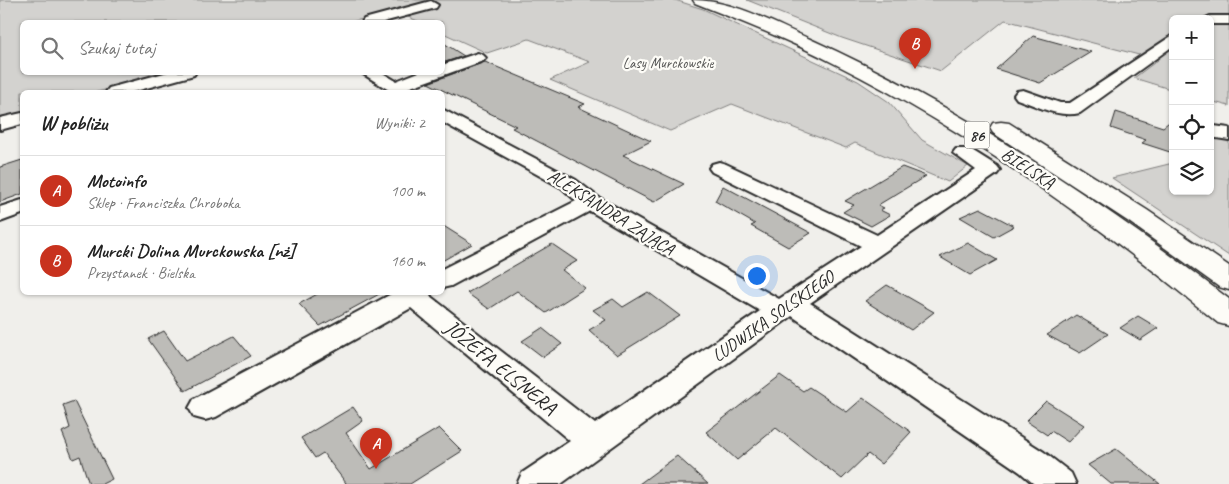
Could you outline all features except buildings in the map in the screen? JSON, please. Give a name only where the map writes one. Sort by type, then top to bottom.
[{"type":"main road","name":"BIELSKA","points":[[700,0],[762,24],[837,57],[971,131],[1110,224],[1229,315]]},
{"type":"main road","name":"BIELSKA","points":[[728,0],[815,34],[923,86],[1027,144],[1138,216],[1229,280]]},
{"type":"main road","points":[[1138,216],[1229,263]]},
{"type":"street","points":[[378,20],[431,6]]},
{"type":"street","points":[[1214,20],[1229,20]]},
{"type":"street","points":[[1023,95],[1057,108],[1074,109],[1169,42]]},
{"type":"street","points":[[445,69],[478,58]]},
{"type":"street","points":[[122,90],[177,75]]},
{"type":"street","points":[[373,75],[399,90],[430,75]]},
{"type":"street","name":"ALEKSANDRA ZAJĄCA","points":[[445,116],[569,184],[590,202],[785,307],[1032,462],[1059,484]]},
{"type":"street","points":[[0,124],[20,119]]},
{"type":"street","name":"LUDWIKA SOLSKIEGO","points":[[534,484],[785,307],[990,170],[963,153]]},
{"type":"street","points":[[719,168],[878,245]]},
{"type":"street","points":[[445,278],[590,202]]},
{"type":"street","points":[[0,215],[20,208]]},
{"type":"street","points":[[205,408],[411,295]]},
{"type":"street","name":"JÓZEFA ELSNERA","points":[[414,295],[594,442]]},
{"type":"green space","name":"Lasy Murckowskie","points":[[0,0],[675,0],[703,9],[858,81],[889,102],[922,140],[968,166],[948,182],[855,143],[846,148],[732,104],[670,131],[550,80],[590,62],[529,39],[487,53],[445,34],[445,20],[415,20],[394,11],[359,20],[20,20],[20,75],[162,75],[105,90],[20,90],[20,114],[0,119]]},
{"type":"green space","points":[[747,0],[1229,0],[1229,106],[1214,102],[1214,15],[1169,15],[1169,89],[1134,78],[1158,60],[1005,20],[941,71],[842,38]]},
{"type":"green space","points":[[1214,136],[1229,138],[1229,256],[1112,178],[1169,164],[1169,195],[1214,195]]},
{"type":"place","name":"Murcki Dolina Murckowska [nż]","points":[[915,69]]},
{"type":"place","name":"Motoinfo","points":[[376,469]]}]
